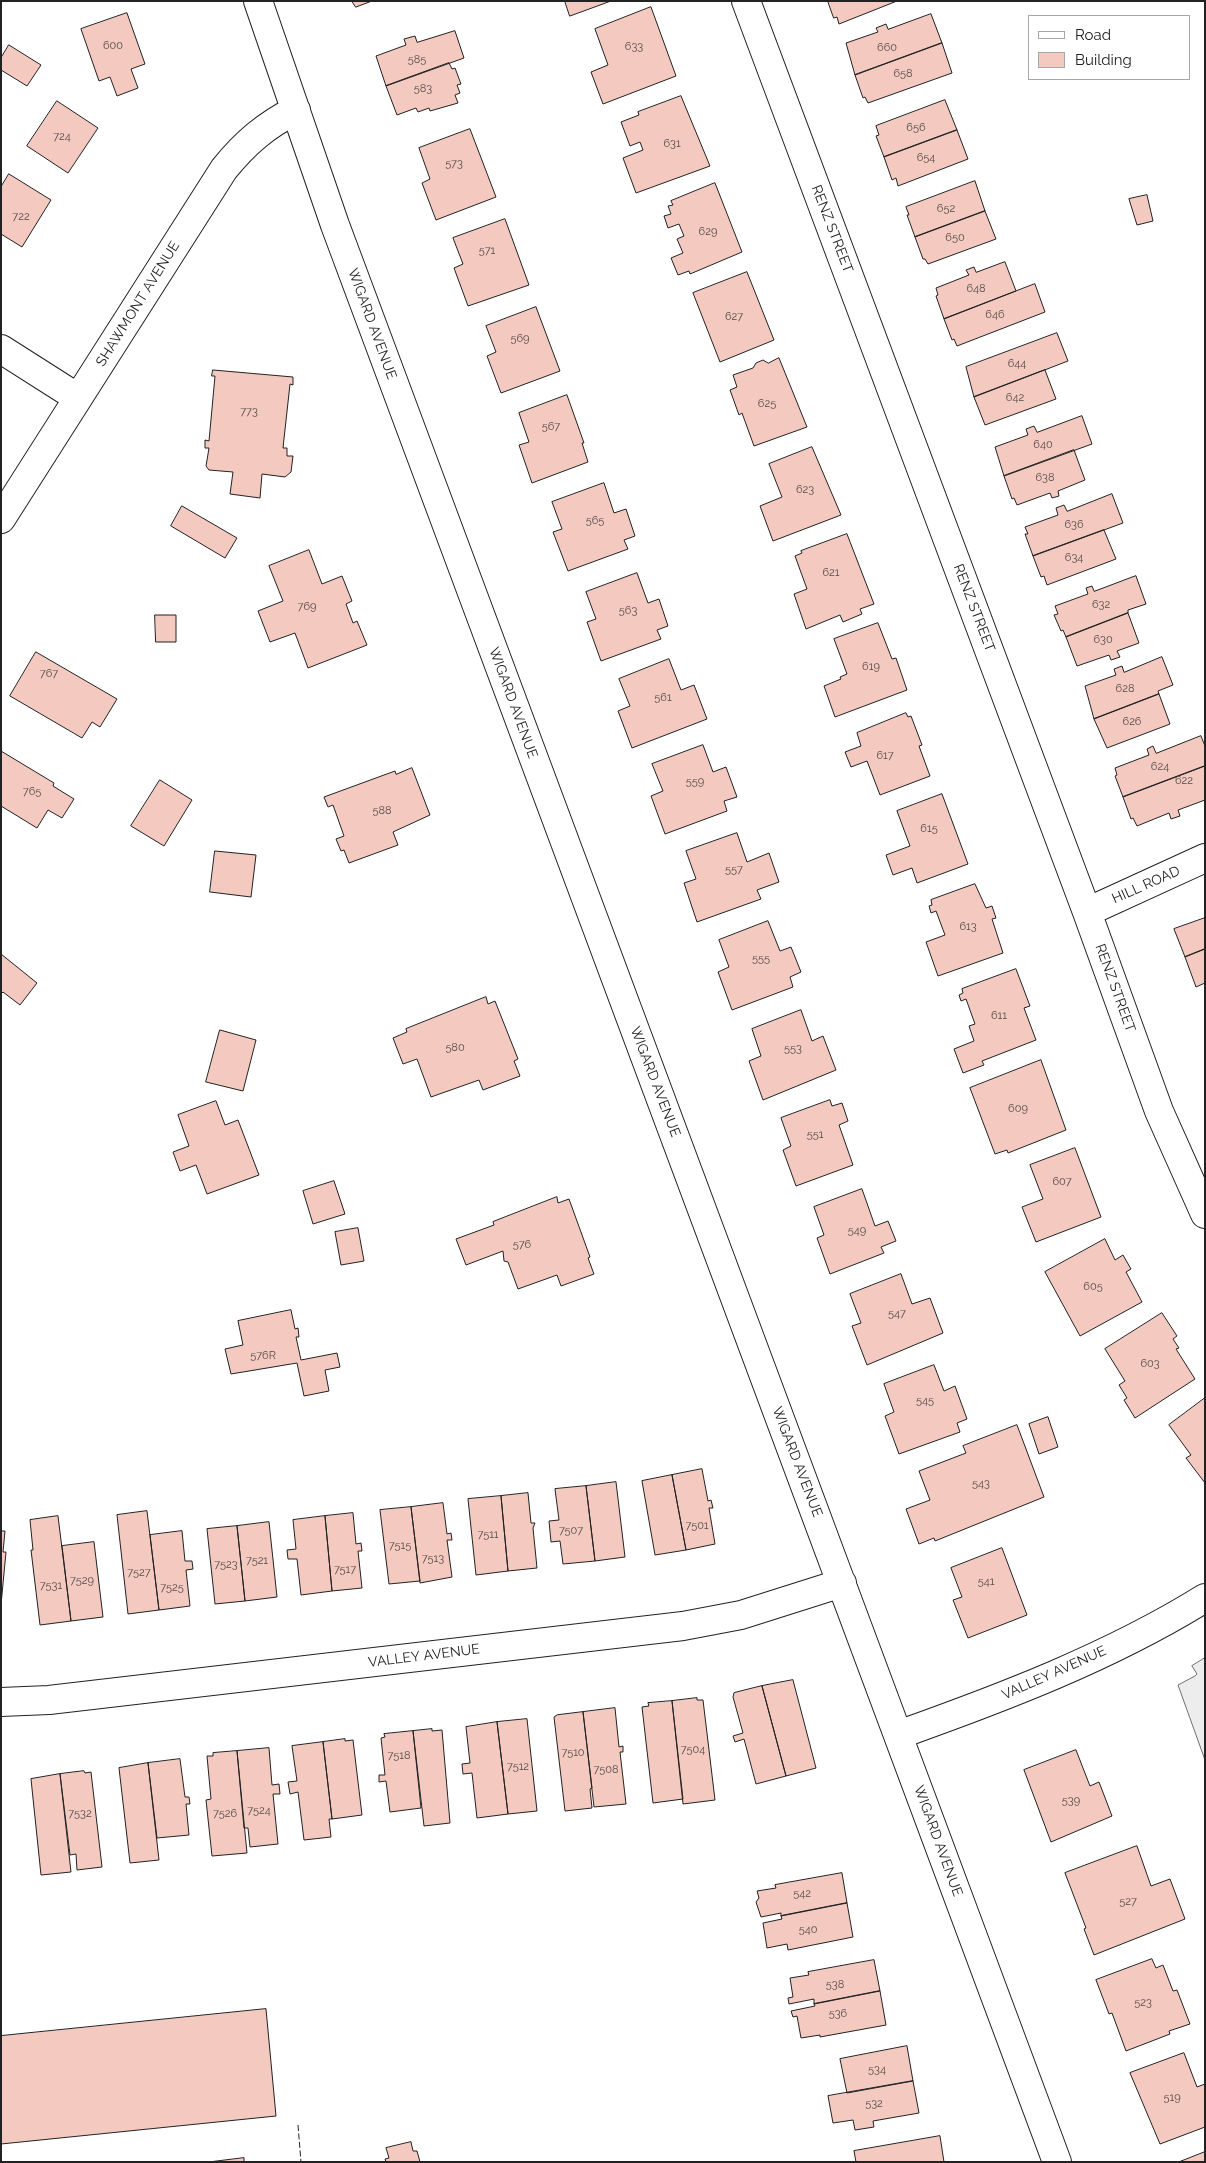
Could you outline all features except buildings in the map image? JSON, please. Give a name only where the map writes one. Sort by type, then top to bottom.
[{"type":"street","name":"WIGARD AVENUE","points":[[258,1],[335,225],[1057,2162]]},
{"type":"street","name":"RENZ STREET","points":[[746,1],[1087,912],[1159,1111],[1205,1214]]},
{"type":"street","name":"SHAWMONT AVENUE","points":[[1,519],[224,169],[244,145],[260,130],[296,110]]},
{"type":"street","points":[[1,349],[78,398]]},
{"type":"street","name":"HILL ROAD","points":[[1087,912],[1205,858]]},
{"type":"street","name":"VALLEY AVENUE","points":[[1,1702],[49,1700],[683,1626],[741,1615],[842,1583]]},
{"type":"street","name":"VALLEY AVENUE","points":[[898,1735],[976,1707],[1060,1671],[1153,1627],[1205,1598]]},
{"type":"shaded area","points":[[1205,1658],[1205,1760],[1178,1685],[1197,1674],[1192,1666]]},
{"type":"fence","points":[[298,2125],[301,2162]]}]
